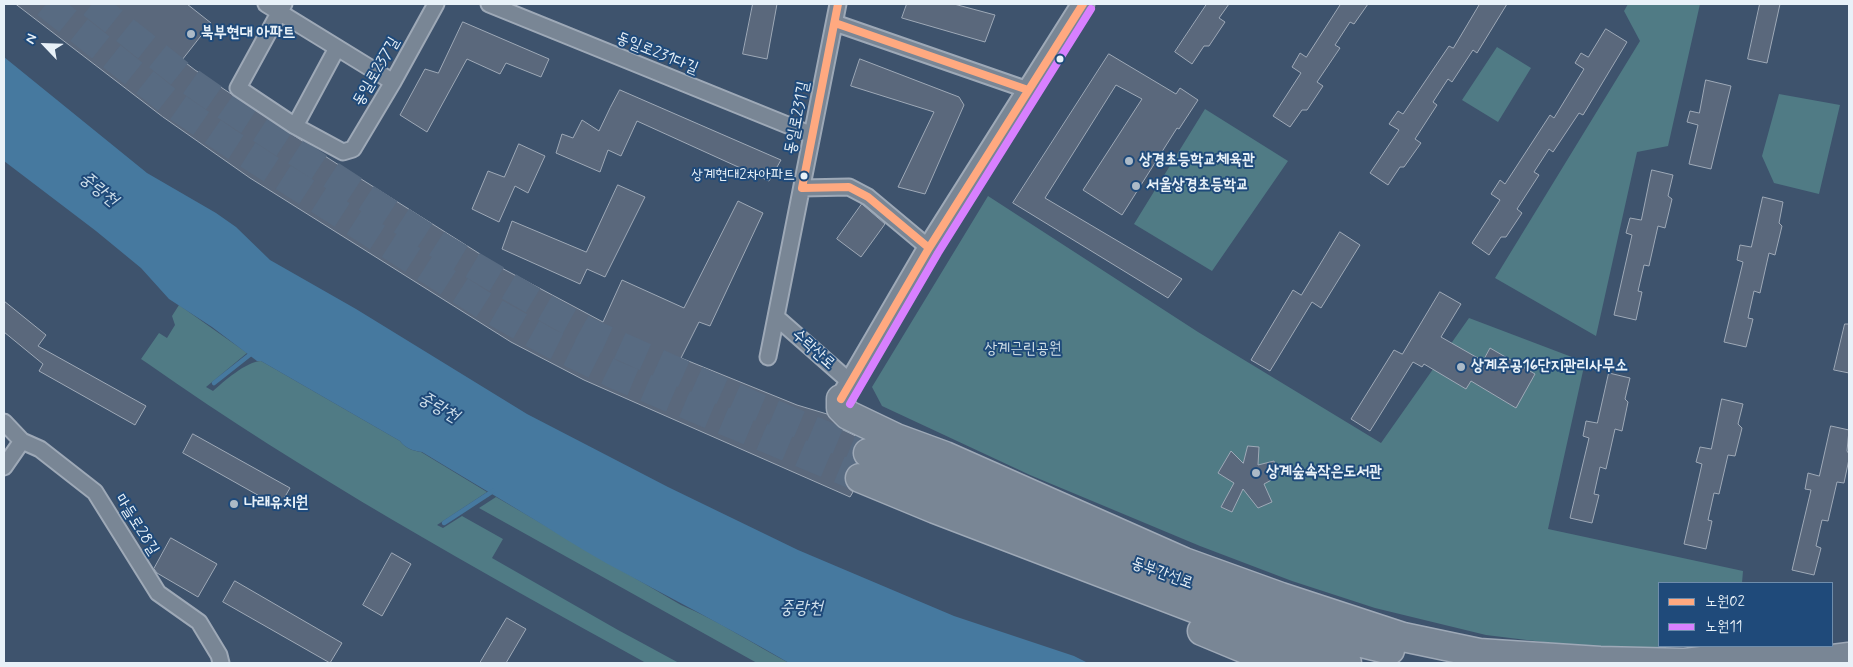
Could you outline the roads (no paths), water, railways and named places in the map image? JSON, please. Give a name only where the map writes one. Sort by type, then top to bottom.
[{"type":"highway","points":[[845,390],[842,408],[848,415],[896,438],[945,456],[1184,562],[1281,597],[1402,637],[1479,653],[1600,661],[1685,663],[1806,647]]},
{"type":"highway","name":"동부간선로","points":[[868,453],[1124,560],[1321,633],[1396,652],[1465,663]]},
{"type":"highway","name":"동부간선로","points":[[860,478],[935,509],[1314,654],[1347,663]]},
{"type":"highway","points":[[935,509],[1030,559],[1267,658],[1286,663]]},
{"type":"highway","points":[[1833,642],[1849,638]]},
{"type":"highway","points":[[1766,663],[1815,647]]},
{"type":"highway","points":[[1801,663],[1849,657]]},
{"type":"street","points":[[266,4],[281,8],[337,48],[393,82]]},
{"type":"street","name":"동일로237길","points":[[296,126],[343,152],[353,149],[436,4]]},
{"type":"street","name":"동일로231다길","points":[[489,4],[812,135]]},
{"type":"street","name":"동일로231길","points":[[768,357],[838,4]]},
{"type":"street","name":"수락산로","points":[[776,317],[845,390],[929,248],[1083,4]]},
{"type":"street","points":[[281,8],[238,88],[296,126],[337,48]]},
{"type":"street","points":[[835,23],[1028,90]]},
{"type":"street","points":[[802,188],[849,187],[868,197],[929,248]]},
{"type":"street","name":"마들로28길","points":[[4,422],[22,440],[40,448],[95,492],[158,592],[199,622],[219,655],[221,663]]},
{"type":"street","points":[[4,467],[22,440]]},
{"type":"water","name":"중랑천","points":[[4,57],[147,173],[216,213],[236,227],[270,260],[356,309],[527,414],[668,487],[798,550],[954,616],[1074,656],[1088,663],[789,663],[606,563],[422,452],[412,450],[400,441],[261,361],[257,361],[212,327],[169,299],[141,268],[4,161]]},
{"type":"waterway","points":[[214,383],[252,353]]},
{"type":"waterway","points":[[444,523],[493,491]]},
{"type":"tunnel","points":[[46,4],[167,100],[228,142],[491,310],[546,341],[615,375],[860,478]]},
{"type":"tunnel","points":[[92,4],[184,77],[227,107],[442,247],[549,310],[589,332],[758,407],[868,453]]},
{"type":"place","name":"북부현대 아파트","points":[[191,34]]},
{"type":"place","name":"상경초등학교체육관","points":[[1129,161]]},
{"type":"place","name":"상계현대2차아파트","points":[[804,176]]},
{"type":"place","name":"서울상경초등학교","points":[[1136,186]]},
{"type":"place","name":"상계주공16단지관리사무소","points":[[1461,367]]},
{"type":"place","name":"상계숲속작은도서관","points":[[1256,473]]},
{"type":"place","name":"나래유치원","points":[[234,504]]},
{"type":"park label","name":"상계근린공원","points":[[1023,350]]}]
